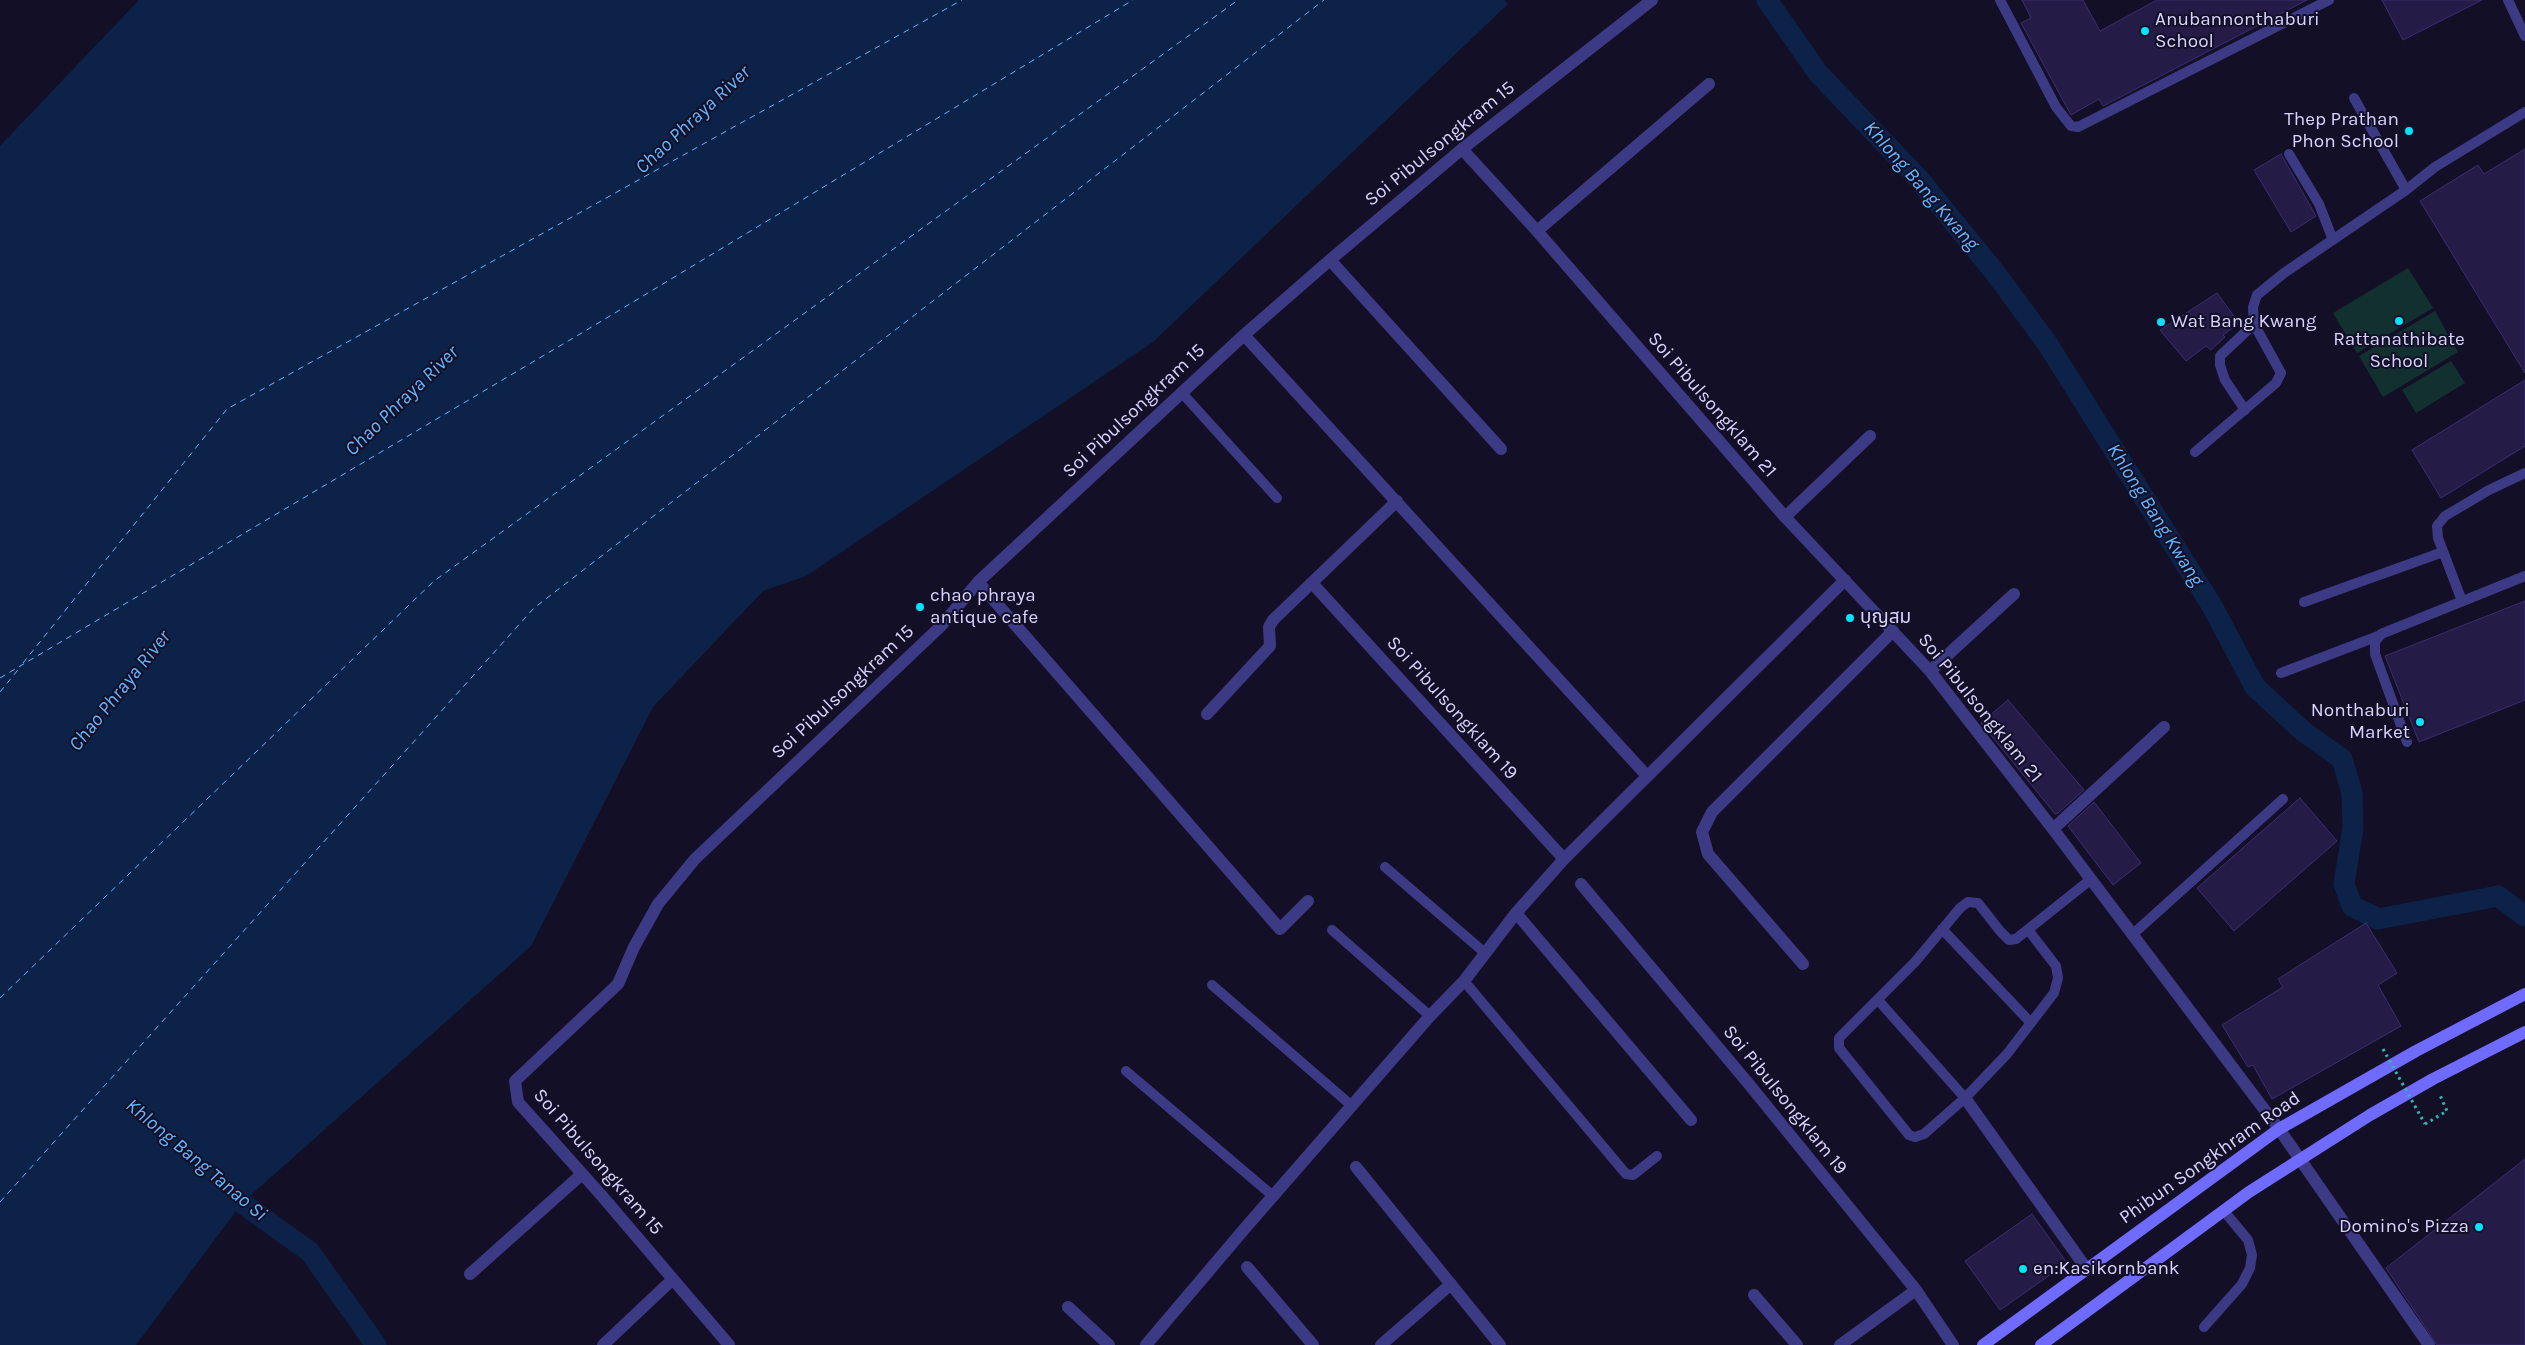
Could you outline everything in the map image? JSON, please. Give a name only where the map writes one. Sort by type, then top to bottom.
[{"type":"main road","name":"Phibun Songkhram Road","points":[[1983,1345],[2279,1129],[2416,1051],[2525,994]]},
{"type":"main road","points":[[2041,1345],[2224,1211],[2301,1158],[2433,1078],[2525,1032]]},
{"type":"street","name":"Soi Pibulsongkram 15","points":[[729,1345],[518,1102],[515,1081],[618,984],[634,947],[658,904],[695,858],[941,626],[978,582],[1244,335],[1330,260],[1462,149],[1652,0]]},
{"type":"street","points":[[1537,231],[1709,84]]},
{"type":"street","name":"Soi Pibulsongklam 21","points":[[1462,149],[1537,231],[1784,517],[1930,671],[2133,934],[2301,1158],[2424,1343]]},
{"type":"street","points":[[1330,260],[1501,449]]},
{"type":"street","points":[[1244,335],[1647,776]]},
{"type":"street","points":[[1784,517],[1870,436]]},
{"type":"street","points":[[1207,714],[1270,646],[1269,627],[1273,620],[1397,501]]},
{"type":"street","points":[[1146,1345],[1430,1016],[1464,981],[1516,913],[1564,859],[1845,580]]},
{"type":"street","points":[[978,582],[1280,930],[1308,901]]},
{"type":"street","name":"Soi Pibulsongklam 19","points":[[1312,583],[1564,859]]},
{"type":"street","points":[[1930,671],[2014,594]]},
{"type":"street","points":[[1803,964],[1708,854],[1702,832],[1712,812],[1893,631]]},
{"type":"street","points":[[2053,829],[2164,727]]},
{"type":"street","name":"Soi Pibulsongklam 19","points":[[1581,884],[1748,1083],[1916,1290],[1953,1345]]},
{"type":"street","points":[[1516,913],[1691,1120]]},
{"type":"street","points":[[1965,1098],[2086,1268]]},
{"type":"street","points":[[1356,1167],[1500,1345]]},
{"type":"street","points":[[470,1274],[582,1174]]},
{"type":"street","points":[[1247,1267],[1313,1345]]},
{"type":"street","points":[[603,1345],[673,1279]]},
{"type":"street","points":[[1381,1345],[1451,1284]]},
{"type":"street","points":[[1840,1345],[1916,1290]]},
{"type":"street","points":[[1754,1295],[1797,1345]]},
{"type":"street","points":[[1068,1307],[1109,1345]]},
{"type":"lane","points":[[2000,0],[2060,113],[2071,126],[2084,125],[2330,0]]},
{"type":"lane","points":[[2508,0],[2525,36]]},
{"type":"lane","points":[[2354,98],[2406,190]]},
{"type":"lane","points":[[2195,452],[2276,383],[2281,373],[2254,324],[2252,308],[2257,294],[2406,190],[2435,167],[2525,112]]},
{"type":"lane","points":[[2289,154],[2319,204],[2333,240]]},
{"type":"lane","points":[[2244,410],[2225,380],[2220,366],[2220,356],[2254,324]]},
{"type":"lane","points":[[1182,393],[1277,498]]},
{"type":"lane","points":[[2462,601],[2438,538],[2437,526],[2445,516],[2489,490],[2525,473]]},
{"type":"lane","points":[[2304,602],[2443,552]]},
{"type":"lane","points":[[2281,673],[2525,576]]},
{"type":"lane","points":[[2382,634],[2375,642],[2375,654],[2407,742]]},
{"type":"lane","points":[[2133,934],[2283,799]]},
{"type":"lane","points":[[1385,868],[1485,953]]},
{"type":"lane","points":[[2029,931],[2056,966],[2058,978],[2054,993],[2007,1054],[1965,1098],[1924,1134],[1916,1137],[1909,1135],[1839,1048],[1839,1038],[1878,1000],[1914,962],[1960,908],[1968,902],[1978,903],[2009,940],[2016,940],[2090,880]]},
{"type":"lane","points":[[1942,929],[2031,1023]]},
{"type":"lane","points":[[1332,930],[1430,1016]]},
{"type":"lane","points":[[1464,981],[1626,1174],[1633,1175],[1657,1156]]},
{"type":"lane","points":[[1212,986],[1352,1106]]},
{"type":"lane","points":[[1878,1000],[1965,1098]]},
{"type":"lane","points":[[1126,1071],[1273,1196]]},
{"type":"lane","points":[[2204,1327],[2242,1284],[2250,1268],[2252,1255],[2248,1240],[2224,1211]]},
{"type":"path","points":[[2383,1049],[2425,1124],[2447,1111]]},
{"type":"green space","points":[[2408,268],[2433,308],[2357,353],[2333,313]]},
{"type":"green space","points":[[2435,311],[2458,352],[2383,397],[2359,356]]},
{"type":"green space","points":[[2451,361],[2465,383],[2416,413],[2402,390]]},
{"type":"water","name":"Chao Phraya River","points":[[139,0],[1504,0],[1508,4],[1153,342],[806,576],[763,591],[653,707],[531,946],[242,1203],[136,1345],[0,1345],[0,146]]},
{"type":"building","points":[[2022,0],[2083,0],[2100,31],[2157,0],[2307,0],[2103,106],[2099,99],[2071,115],[2021,23],[2031,18]]},
{"type":"building","points":[[2382,0],[2482,0],[2403,40]]},
{"type":"building","points":[[2525,149],[2525,373],[2420,201],[2478,165],[2484,174]]},
{"type":"building","points":[[2281,154],[2316,216],[2291,232],[2254,170]]},
{"type":"building","points":[[2217,293],[2239,323],[2223,335],[2225,337],[2211,350],[2206,346],[2186,361],[2160,330]]},
{"type":"building","points":[[2525,380],[2525,446],[2441,498],[2412,450]]},
{"type":"building","points":[[2525,601],[2525,700],[2419,742],[2385,656]]},
{"type":"building","points":[[2008,700],[2084,790],[2058,813],[2055,814],[1981,723]]},
{"type":"building","points":[[2300,798],[2337,841],[2234,931],[2197,888]]},
{"type":"building","points":[[2094,802],[2141,863],[2113,885],[2068,826]]},
{"type":"building","points":[[2366,923],[2397,973],[2378,985],[2401,1026],[2272,1099],[2253,1065],[2248,1067],[2222,1025],[2283,987],[2278,979]]},
{"type":"building","points":[[2525,1159],[2525,1345],[2437,1345],[2386,1268]]},
{"type":"building","points":[[2032,1214],[2067,1263],[2000,1310],[1965,1261]]},
{"type":"waterway","name":"Khlong Bang Kwang","points":[[1767,0],[1818,73],[1917,177],[1993,270],[2047,343],[2212,606],[2255,687],[2304,732],[2342,759],[2352,793],[2353,828],[2344,884],[2352,906],[2378,919],[2498,896],[2525,916]]},
{"type":"waterway","name":"Khlong Bang Tanao Si","points":[[220,1183],[242,1203],[310,1252],[376,1345]]},
{"type":"ferry route","points":[[23,663],[227,409],[962,0]]},
{"type":"ferry route","points":[[0,678],[585,331],[1133,0]]},
{"type":"ferry route","points":[[0,998],[434,581],[1238,0]]},
{"type":"ferry route","points":[[0,1202],[534,608],[1324,0]]},
{"type":"ferry route","points":[[0,692],[21,666]]},
{"type":"place","name":"Anubannonthaburi School","points":[[2145,31]]},
{"type":"place","name":"Thep Prathan Phon School","points":[[2409,131]]},
{"type":"place","name":"Rattanathibate School","points":[[2399,321]]},
{"type":"place","name":"Wat Bang Kwang","points":[[2161,322]]},
{"type":"place","name":"chao phraya antique cafe","points":[[920,607]]},
{"type":"place","name":"บุญสม","points":[[1850,618]]},
{"type":"place","name":"Nonthaburi Market","points":[[2420,722]]},
{"type":"place","name":"Domino's Pizza","points":[[2479,1227]]},
{"type":"place","name":"en:Kasikornbank","points":[[2023,1269]]}]
